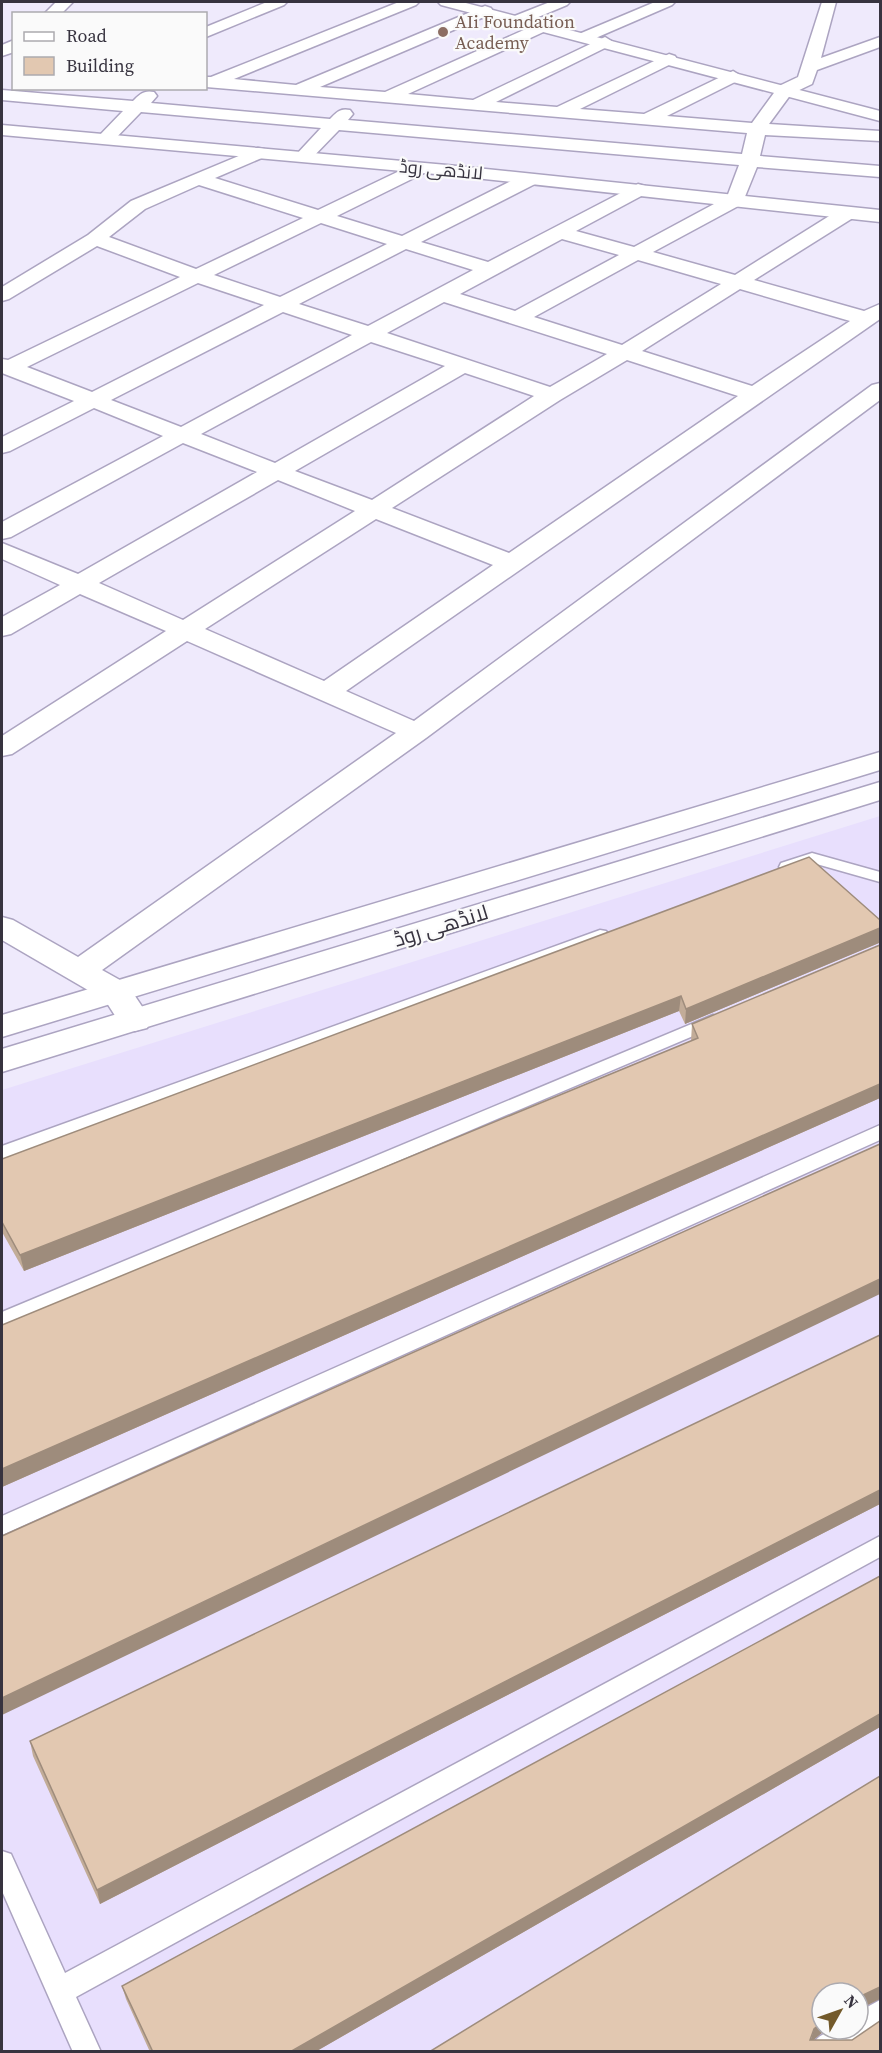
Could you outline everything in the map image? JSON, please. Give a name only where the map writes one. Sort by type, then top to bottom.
[{"type":"street","points":[[53,12],[65,2]]},
{"type":"street","points":[[207,32],[279,2]]},
{"type":"street","points":[[208,82],[411,2]]},
{"type":"street","points":[[518,20],[561,2]]},
{"type":"street","points":[[585,37],[667,2]]},
{"type":"street","points":[[517,318],[735,200],[750,161],[757,129],[785,90],[806,80],[829,2]]},
{"type":"street","points":[[457,3],[880,116]]},
{"type":"street","points":[[298,90],[485,11]]},
{"type":"street","points":[[386,97],[544,26]]},
{"type":"street","points":[[475,105],[605,42]]},
{"type":"street","points":[[811,67],[880,42]]},
{"type":"street","points":[[4,60],[12,47]]},
{"type":"street","points":[[2,446],[404,243],[527,178],[560,112],[669,59]]},
{"type":"street","points":[[650,118],[733,76]]},
{"type":"street","points":[[208,82],[650,118],[757,129],[880,136]]},
{"type":"street","points":[[105,139],[154,90]]},
{"type":"street","points":[[2,95],[880,172]]},
{"type":"street","points":[[303,157],[362,95]]},
{"type":"street","name":"لانڈھی روڈ","points":[[2,130],[527,178],[880,216]]},
{"type":"street","points":[[7,286],[95,239],[138,205],[258,153]]},
{"type":"street","points":[[5,366],[420,168]]},
{"type":"street","points":[[197,179],[490,269]]},
{"type":"street","points":[[2,532],[180,434],[638,190]]},
{"type":"street","points":[[2,747],[376,510],[552,395],[624,353],[849,212]]},
{"type":"street","points":[[560,231],[738,282],[874,314]]},
{"type":"street","points":[[95,239],[195,276],[552,395]]},
{"type":"street","points":[[442,295],[755,394]]},
{"type":"street","points":[[325,693],[874,314]]},
{"type":"street","points":[[2,628],[463,365]]},
{"type":"street","points":[[5,366],[514,564]]},
{"type":"street","points":[[80,971],[416,732],[880,390]]},
{"type":"street","points":[[2,550],[416,732]]},
{"type":"street","name":"لانڈھی روڈ","points":[[2,1026],[880,761]]},
{"type":"street","name":"لانڈھی روڈ","points":[[2,1061],[880,791]]},
{"type":"street","points":[[622,839],[643,864]]},
{"type":"street","points":[[2,927],[116,992],[135,1020]]},
{"type":"lane","points":[[767,875],[812,858],[880,877]]},
{"type":"lane","points":[[2,1153],[621,928]]},
{"type":"lane","points":[[2,1321],[727,1016]]},
{"type":"lane","points":[[2,1526],[880,1132]]},
{"type":"lane","points":[[59,1991],[880,1546]]},
{"type":"lane","points":[[2,1863],[87,2052]]},
{"type":"lane","points":[[822,2052],[839,2041]]},
{"type":"shaded area","points":[[880,816],[880,2051],[3,2051],[2,1090]]},
{"type":"building","points":[[809,857],[880,920],[880,928],[686,1009],[681,996],[20,1255],[2,1222],[2,1159]]},
{"type":"building","points":[[880,945],[880,1084],[2,1469],[2,1325],[698,1038],[692,1024]]},
{"type":"building","points":[[880,1144],[880,1279],[2,1698],[2,1536]]},
{"type":"building","points":[[880,1335],[880,1490],[97,1890],[30,1741]]},
{"type":"building","points":[[880,1576],[880,1714],[290,2052],[153,2052],[122,1986]]},
{"type":"building","points":[[880,1776],[880,1987],[870,1992],[870,1981],[810,1981],[810,2041],[870,2041],[870,2028],[880,2021],[880,2052],[429,2052]]},
{"type":"place","name":"AIi Foundation Academy","points":[[443,32]]}]
